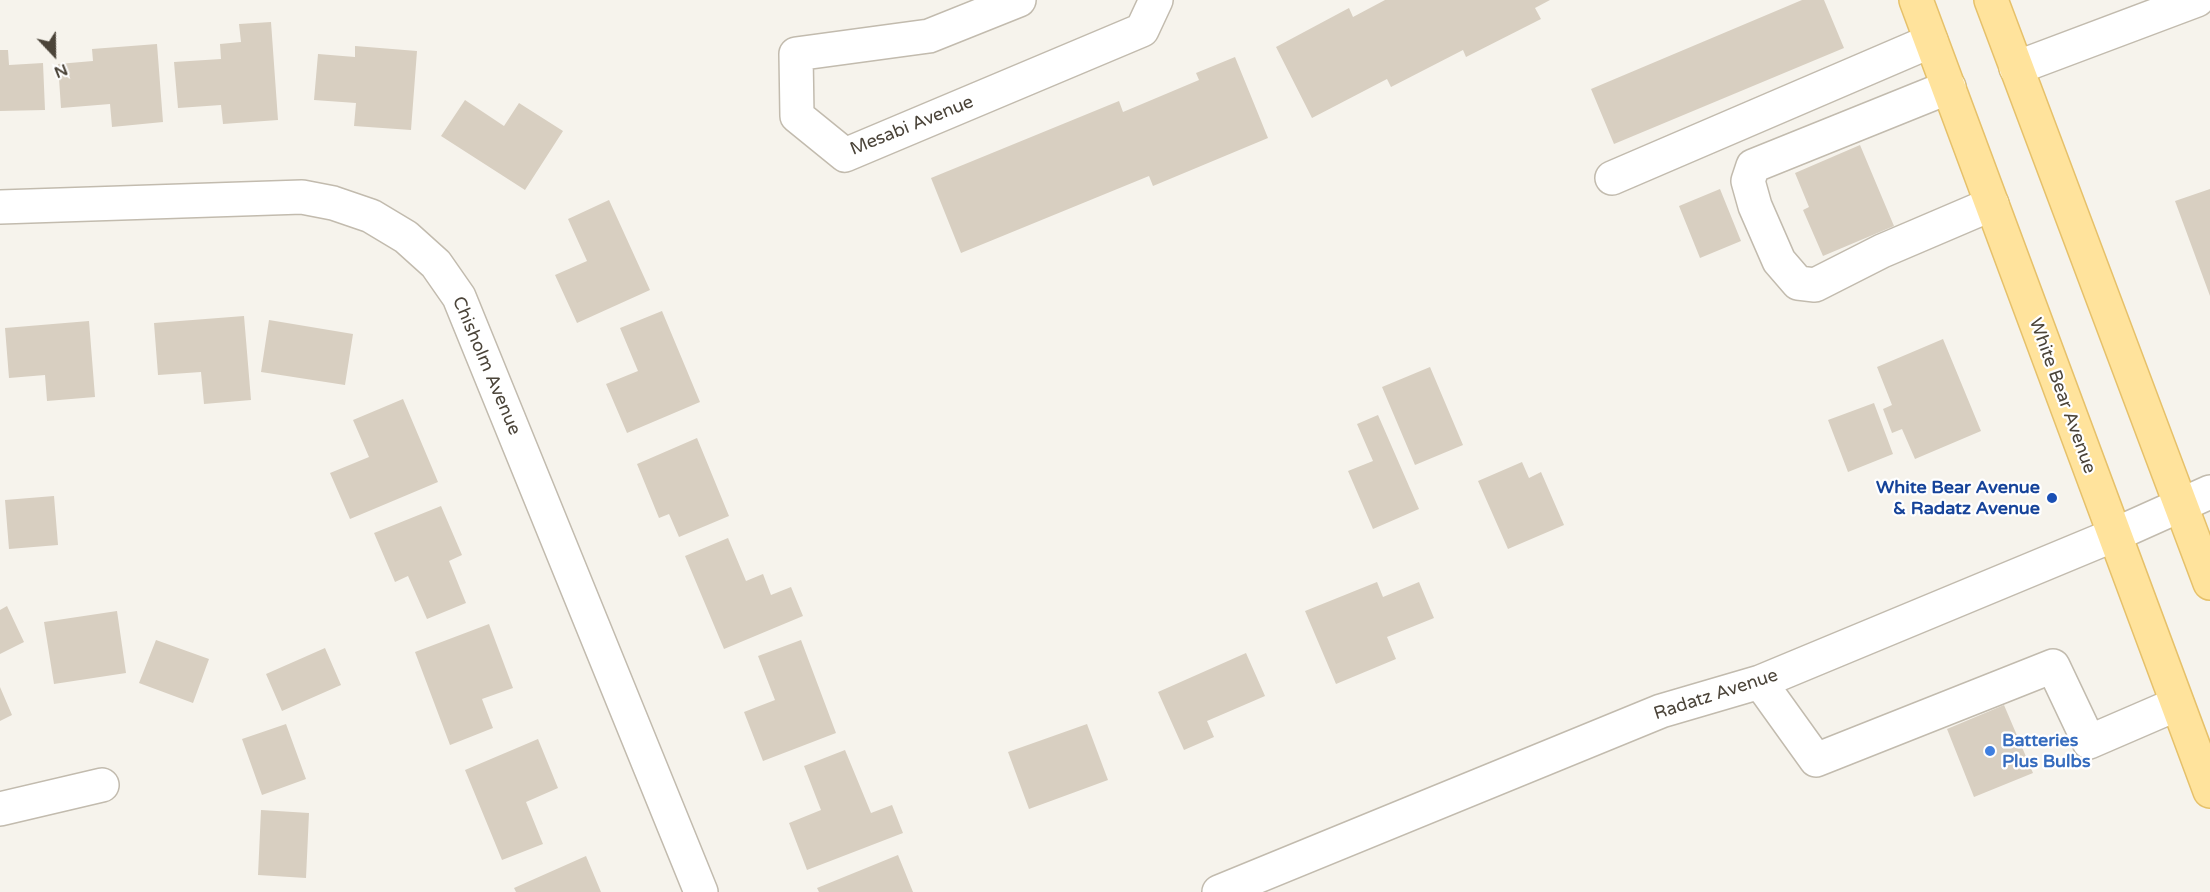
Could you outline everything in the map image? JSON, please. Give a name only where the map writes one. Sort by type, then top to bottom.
[{"type":"main road","name":"White Bear Avenue","points":[[1916,0],[2210,791]]},
{"type":"main road","points":[[1991,0],[2179,506],[2210,583]]},
{"type":"street","name":"Mesabi Avenue","points":[[1018,0],[929,36],[796,54],[797,116],[845,155],[1142,30],[1156,0]]},
{"type":"street","points":[[2016,68],[2197,0]]},
{"type":"street","points":[[1612,178],[1931,41]]},
{"type":"street","points":[[1948,87],[1752,166],[1748,181],[1755,206],[1779,261],[1798,283],[1815,285],[1882,251],[1992,204]]},
{"type":"street","name":"Chisholm Avenue","points":[[0,207],[302,197],[333,202],[371,216],[406,237],[436,264],[459,297],[701,892]]},
{"type":"street","name":"Radatz Avenue","points":[[1219,892],[1661,711],[1760,682],[2114,535],[2210,492]]},
{"type":"street","points":[[1760,682],[1816,760],[2053,666],[2089,742],[2178,704]]},
{"type":"street","points":[[0,809],[102,785]]},
{"type":"building","points":[[1385,0],[1550,0],[1535,8],[1541,19],[1466,57],[1463,50],[1391,87],[1387,79],[1312,118],[1276,47],[1349,8],[1353,17]]},
{"type":"building","points":[[1802,0],[1824,0],[1844,48],[1614,144],[1591,89]]},
{"type":"building","points":[[271,22],[278,120],[223,124],[221,105],[178,108],[174,62],[221,59],[220,44],[241,42],[239,24]]},
{"type":"building","points":[[157,44],[163,122],[112,127],[110,104],[61,108],[58,64],[93,61],[92,49]]},
{"type":"building","points":[[355,46],[417,51],[411,130],[354,126],[356,103],[314,100],[318,54],[355,57]]},
{"type":"building","points":[[0,50],[8,50],[9,65],[43,63],[45,110],[0,111]]},
{"type":"building","points":[[1235,57],[1268,138],[1153,186],[1149,176],[961,253],[931,178],[1119,101],[1123,112],[1199,80],[1196,73]]},
{"type":"building","points":[[465,100],[504,126],[519,103],[563,131],[525,190],[441,136]]},
{"type":"building","points":[[1860,145],[1894,226],[1823,256],[1803,210],[1809,207],[1795,173]]},
{"type":"building","points":[[1720,189],[1741,241],[1700,258],[1679,206]]},
{"type":"building","points":[[2210,189],[2210,296],[2175,201]]},
{"type":"building","points":[[609,200],[650,290],[577,323],[555,275],[587,261],[568,219]]},
{"type":"building","points":[[662,311],[700,402],[627,433],[606,384],[638,371],[620,328]]},
{"type":"building","points":[[244,316],[251,400],[204,404],[201,372],[158,375],[154,323]]},
{"type":"building","points":[[269,320],[353,334],[345,385],[261,372]]},
{"type":"building","points":[[89,321],[95,397],[47,401],[45,375],[9,378],[5,328]]},
{"type":"building","points":[[1943,339],[1981,431],[1915,459],[1902,429],[1892,433],[1883,409],[1892,405],[1877,367]]},
{"type":"building","points":[[1430,367],[1463,445],[1415,465],[1382,387]]},
{"type":"building","points":[[403,399],[438,482],[350,519],[330,473],[369,457],[353,420]]},
{"type":"building","points":[[1874,403],[1893,454],[1848,472],[1828,420]]},
{"type":"building","points":[[1378,415],[1419,509],[1373,529],[1348,471],[1373,461],[1357,424]]},
{"type":"building","points":[[697,438],[729,516],[679,537],[669,514],[659,518],[637,464]]},
{"type":"building","points":[[1522,462],[1529,478],[1541,472],[1564,525],[1508,549],[1478,481]]},
{"type":"building","points":[[54,496],[58,545],[9,549],[5,500]]},
{"type":"building","points":[[441,506],[462,555],[449,561],[466,603],[427,619],[408,576],[395,582],[374,533]]},
{"type":"building","points":[[728,538],[746,581],[763,574],[771,595],[791,587],[803,616],[724,649],[685,556]]},
{"type":"building","points":[[1377,582],[1383,597],[1419,582],[1434,618],[1387,637],[1396,659],[1336,684],[1305,611]]},
{"type":"building","points":[[7,606],[24,642],[0,654],[0,610]]},
{"type":"building","points":[[117,611],[126,673],[54,684],[44,622]]},
{"type":"building","points":[[489,624],[513,688],[482,699],[493,728],[450,745],[415,652]]},
{"type":"building","points":[[156,640],[209,659],[193,703],[139,683]]},
{"type":"building","points":[[801,640],[836,733],[763,761],[744,712],[775,700],[758,656]]},
{"type":"building","points":[[325,648],[341,685],[282,711],[266,674]]},
{"type":"building","points":[[1246,653],[1265,696],[1207,721],[1214,737],[1184,750],[1158,692]]},
{"type":"building","points":[[0,687],[12,715],[0,721]]},
{"type":"building","name":"Batteries Plus Bulbs","points":[[2004,705],[2033,773],[1974,797],[1947,729]]},
{"type":"building","points":[[286,724],[306,779],[262,795],[242,739]]},
{"type":"building","points":[[1087,724],[1108,780],[1029,809],[1008,752]]},
{"type":"building","points":[[538,739],[558,788],[526,802],[543,844],[502,860],[465,770]]},
{"type":"building","points":[[845,750],[871,813],[892,805],[903,833],[807,870],[789,823],[821,810],[804,766]]},
{"type":"building","points":[[261,810],[309,813],[306,878],[258,875]]},
{"type":"building","points":[[898,855],[913,892],[819,892],[817,888]]},
{"type":"building","points":[[586,856],[601,892],[516,892],[514,888]]},
{"type":"place","name":"White Bear Avenue & Radatz Avenue","points":[[2052,498]]},
{"type":"place","name":"Batteries Plus Bulbs","points":[[1990,751]]}]
